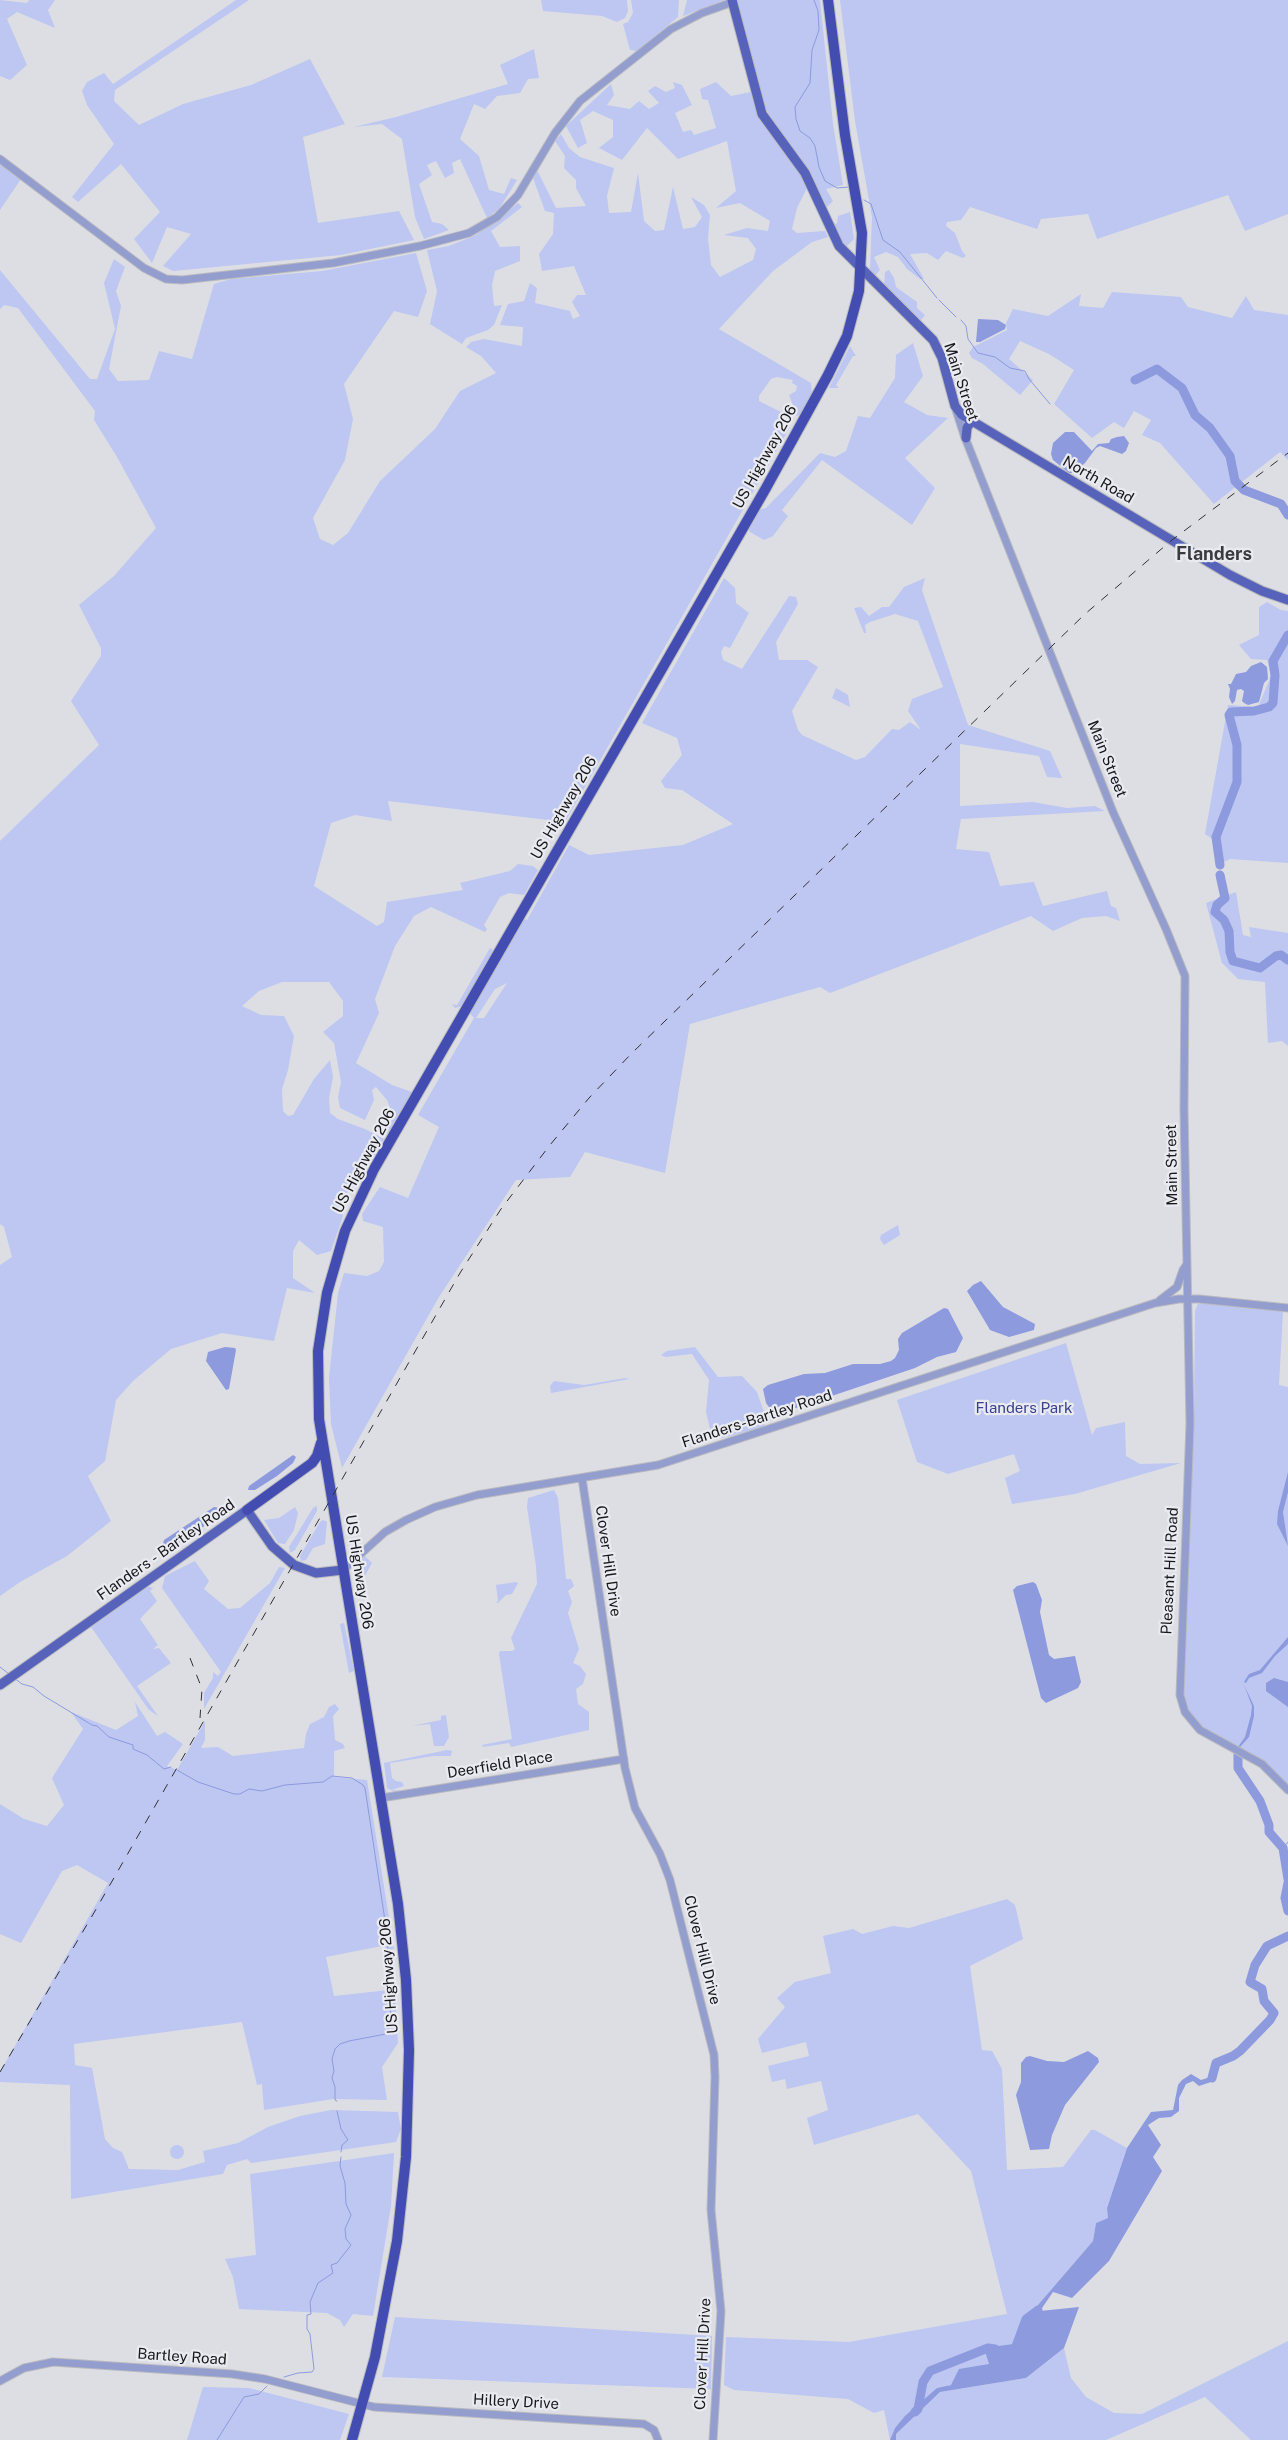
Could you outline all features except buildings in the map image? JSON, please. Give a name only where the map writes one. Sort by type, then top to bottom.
[{"type":"highway","name":"US Highway 206","points":[[352,2440],[363,2405],[382,2324],[397,2241],[405,2175],[409,2050],[405,1971],[398,1904],[322,1440],[318,1379],[323,1314],[338,1249],[359,1199],[828,375],[849,329],[858,299],[862,270],[862,226],[845,135],[828,0]]},
{"type":"highway","points":[[247,1510],[312,1463],[316,1458],[322,1440]]},
{"type":"main road","name":"Main Street","points":[[733,1],[761,113],[805,173],[835,240],[862,270],[933,340],[942,358],[956,406]]},
{"type":"main road","name":"North Road","points":[[956,406],[962,415],[971,421],[1230,575],[1262,591],[1288,600]]},
{"type":"main road","points":[[966,438],[967,428],[971,421]]},
{"type":"main road","name":"Flanders - Bartley Road","points":[[0,1685],[247,1510],[272,1546],[294,1565],[311,1572],[343,1570]]},
{"type":"street","points":[[0,159],[144,268],[166,280],[182,280],[333,263],[420,246],[469,233],[497,217],[518,195],[555,133],[580,101],[671,29],[702,13],[733,1]]},
{"type":"street","name":"Main Street","points":[[956,406],[966,438],[1113,812],[1185,976],[1184,1109],[1188,1299]]},
{"type":"street","points":[[1155,1303],[1175,1289],[1182,1270],[1187,1264]]},
{"type":"street","name":"Flanders-Bartley Road","points":[[343,1570],[385,1532],[430,1509],[477,1495],[649,1468],[1155,1303],[1188,1299],[1288,1308]]},
{"type":"street","name":"Pleasant Hill Road","points":[[1188,1299],[1190,1432],[1180,1695],[1185,1712],[1200,1730],[1262,1764],[1288,1790]]},
{"type":"street","name":"Clover Hill Drive","points":[[582,1478],[624,1759],[635,1808],[660,1854],[670,1880],[714,2055],[711,2210],[721,2311],[713,2440]]},
{"type":"street","name":"Deerfield Place","points":[[381,1798],[624,1759]]},
{"type":"street","name":"Bartley Road","points":[[0,2381],[18,2370],[41,2363],[125,2366],[249,2376],[363,2405]]},
{"type":"street","name":"Hillery Drive","points":[[363,2405],[644,2424],[654,2430],[658,2440]]},
{"type":"green space","points":[[0,0],[27,3],[29,0],[55,0],[48,10],[55,28],[17,12],[7,19],[27,65],[10,80],[0,76]]},
{"type":"green space","points":[[236,0],[249,0],[115,90],[114,101],[139,125],[183,104],[251,85],[310,59],[345,124],[303,137],[318,223],[399,211],[414,240],[341,255],[173,271],[163,266],[191,234],[167,227],[152,263],[134,239],[160,212],[121,164],[78,202],[72,197],[114,144],[87,105],[82,91],[87,82],[104,73],[113,84]]},
{"type":"green space","points":[[541,0],[627,0],[628,11],[625,18],[617,22],[602,16],[543,11]]},
{"type":"green space","points":[[631,0],[679,0],[678,17],[637,51],[630,50],[623,24],[628,22],[633,13]]},
{"type":"green space","points":[[687,0],[725,0],[683,16]]},
{"type":"green space","points":[[736,0],[820,0],[833,124],[843,185],[826,189],[833,201],[827,207],[811,175],[765,109]]},
{"type":"green space","points":[[840,0],[1288,0],[1288,214],[1245,231],[1228,195],[1097,239],[1088,214],[1041,219],[1037,229],[970,207],[961,220],[947,222],[946,226],[955,233],[966,256],[963,258],[946,251],[938,260],[927,253],[910,254],[924,279],[920,279],[907,269],[898,257],[886,252],[874,257],[880,270],[874,277],[870,271],[872,217],[855,121]]},
{"type":"green space","points":[[534,49],[539,78],[528,79],[520,93],[497,96],[485,109],[474,104],[460,139],[479,156],[489,190],[504,194],[511,178],[517,180],[499,209],[487,218],[460,159],[452,163],[454,173],[445,178],[436,161],[427,165],[432,175],[419,184],[432,222],[442,224],[449,230],[424,239],[415,217],[402,139],[382,124],[354,127],[396,117],[508,84],[500,65]]},
{"type":"green space","points":[[673,82],[682,85],[692,105],[675,113],[683,132],[691,130],[694,135],[716,128],[708,100],[702,99],[700,89],[716,82],[731,96],[751,92],[760,120],[789,155],[808,186],[797,208],[792,229],[797,233],[825,231],[828,237],[812,242],[773,271],[719,329],[811,383],[812,393],[800,415],[796,416],[793,415],[793,405],[789,395],[796,391],[797,386],[792,383],[793,380],[777,377],[771,379],[759,396],[759,401],[781,412],[790,427],[565,822],[388,801],[392,821],[355,815],[331,823],[314,886],[377,926],[384,922],[387,902],[463,890],[460,883],[510,871],[518,864],[533,866],[538,870],[524,895],[509,893],[500,897],[484,925],[487,929],[485,932],[431,907],[414,916],[395,946],[375,999],[379,1013],[356,1063],[392,1085],[412,1092],[387,1134],[375,1126],[382,1117],[390,1118],[392,1113],[387,1100],[376,1087],[372,1090],[374,1100],[365,1120],[340,1108],[338,1097],[341,1082],[334,1043],[323,1032],[343,1016],[343,1001],[329,982],[282,982],[259,991],[242,1006],[261,1015],[284,1016],[294,1036],[288,1070],[282,1089],[283,1111],[288,1116],[293,1115],[314,1079],[330,1060],[333,1077],[329,1098],[330,1113],[338,1119],[365,1129],[384,1139],[360,1180],[353,1179],[353,1188],[349,1192],[335,1196],[343,1216],[331,1251],[317,1255],[299,1240],[293,1251],[293,1278],[315,1293],[287,1288],[274,1341],[222,1333],[171,1349],[133,1381],[116,1400],[105,1461],[88,1476],[111,1521],[67,1556],[20,1582],[0,1596],[0,1265],[12,1257],[4,1227],[0,1224],[0,841],[99,745],[71,701],[101,656],[101,648],[79,605],[114,576],[156,528],[117,457],[94,420],[95,411],[18,308],[4,305],[0,309],[0,270],[90,379],[97,379],[115,329],[104,283],[114,259],[125,267],[116,291],[121,306],[109,369],[118,381],[149,380],[159,351],[192,359],[214,284],[231,279],[322,271],[416,253],[427,291],[418,317],[394,311],[344,384],[353,419],[345,460],[313,518],[320,539],[333,545],[348,533],[380,481],[435,429],[460,391],[496,373],[481,356],[466,347],[471,342],[484,339],[522,346],[523,327],[500,325],[508,304],[524,301],[530,283],[537,288],[535,303],[570,311],[573,319],[580,316],[572,302],[577,295],[586,295],[574,266],[542,271],[539,254],[553,234],[554,213],[545,211],[533,178],[537,170],[556,208],[586,206],[576,188],[576,180],[564,168],[565,156],[555,141],[561,134],[569,148],[580,157],[614,168],[607,196],[609,213],[631,212],[638,173],[644,221],[655,231],[664,230],[673,187],[683,229],[695,227],[702,217],[691,197],[704,205],[710,215],[708,239],[711,265],[720,277],[753,260],[756,249],[748,238],[724,235],[747,228],[768,231],[770,221],[740,203],[716,208],[736,191],[727,141],[678,159],[647,128],[622,160],[599,148],[613,137],[613,120],[593,111],[580,120],[587,143],[578,148],[566,126],[611,84],[614,95],[607,105],[630,109],[639,101],[649,109],[659,103],[648,91],[655,86],[666,92],[675,88]]},
{"type":"green space","points":[[0,163],[21,179],[0,210]]},
{"type":"green space","points":[[518,203],[522,207],[491,231],[500,247],[520,246],[520,261],[495,271],[492,285],[494,306],[502,305],[494,325],[488,330],[466,338],[462,344],[430,324],[437,291],[427,250],[449,246],[476,235]]},
{"type":"green space","points":[[850,212],[854,239],[847,246],[841,243],[831,222],[837,224],[838,216]]},
{"type":"green space","points":[[889,270],[894,278],[896,287],[917,302],[917,308],[925,315],[921,320],[884,286],[885,272]]},
{"type":"green space","points":[[1112,292],[1181,297],[1188,307],[1232,318],[1246,296],[1254,310],[1288,315],[1288,460],[1280,452],[1214,504],[1160,443],[1142,435],[1151,420],[1134,411],[1124,428],[1114,422],[1092,438],[1054,404],[1074,370],[1049,354],[1020,341],[1009,359],[1033,380],[1020,395],[983,364],[972,358],[969,353],[973,347],[1007,330],[1006,323],[1013,309],[1048,316],[1081,294],[1079,306],[1103,308]]},
{"type":"green space","points":[[913,343],[923,376],[904,402],[927,415],[948,418],[905,458],[935,488],[912,525],[822,460],[782,510],[788,516],[773,536],[764,540],[750,532],[748,528],[758,510],[766,508],[820,453],[835,457],[846,451],[858,416],[870,418],[895,378],[896,355]]},
{"type":"green space","points":[[850,346],[856,356],[853,356],[836,385],[839,388],[829,388]]},
{"type":"green space","points":[[724,578],[735,588],[736,603],[749,613],[730,648],[724,646],[721,652],[723,660],[742,669],[789,596],[796,597],[798,604],[776,642],[779,660],[807,660],[818,667],[792,711],[798,730],[802,735],[856,760],[865,757],[892,729],[899,730],[910,722],[921,730],[908,711],[912,699],[943,687],[918,621],[895,614],[865,625],[866,633],[864,633],[854,608],[861,607],[869,616],[882,607],[889,607],[904,587],[925,578],[922,590],[968,725],[1050,751],[1062,778],[1047,777],[1039,756],[960,744],[960,806],[1033,802],[1067,808],[1095,806],[1105,811],[961,819],[956,849],[989,852],[1000,886],[1034,882],[1043,906],[1107,891],[1111,906],[1116,908],[1120,921],[1106,916],[1082,918],[1053,931],[1031,916],[830,993],[820,987],[690,1024],[665,1173],[585,1152],[570,1177],[516,1180],[439,1297],[342,1468],[331,1424],[329,1378],[338,1293],[344,1273],[367,1276],[379,1271],[384,1262],[383,1227],[363,1221],[362,1214],[380,1187],[408,1198],[439,1127],[418,1115],[474,1018],[469,1012],[524,919],[527,920],[569,845],[589,855],[683,845],[733,824],[682,790],[665,788],[661,781],[682,755],[677,738],[642,723]],"holes":[[[507,983],[484,1018],[476,1018],[495,989]]]},
{"type":"green space","points":[[1267,602],[1281,610],[1288,611],[1288,863],[1230,859],[1220,864],[1217,842],[1205,834],[1228,705],[1258,707],[1271,676],[1267,660],[1251,659],[1239,645],[1259,635],[1259,607]]},
{"type":"green space","points":[[836,688],[848,695],[850,707],[832,698]]},
{"type":"green space","points":[[1236,892],[1243,935],[1251,937],[1249,927],[1288,933],[1288,1046],[1282,1041],[1268,1043],[1265,982],[1238,979],[1222,963],[1206,903]]},
{"type":"green space","points":[[490,948],[493,953],[462,1006],[455,1008],[452,1004],[457,1005]]},
{"type":"green space","points":[[898,1225],[900,1235],[884,1245],[880,1239],[881,1235]]},
{"type":"green space","points":[[1206,1302],[1283,1311],[1279,1385],[1288,1387],[1288,1786],[1264,1761],[1203,1729],[1186,1707],[1182,1693],[1194,1414],[1195,1311],[1198,1304]]},
{"type":"green space","name":"Flanders Park","points":[[1066,1343],[1092,1435],[1096,1428],[1125,1422],[1126,1456],[1140,1464],[1181,1463],[1075,1494],[1012,1504],[1005,1478],[1020,1471],[1014,1454],[948,1474],[917,1462],[897,1400]]},
{"type":"green space","points":[[695,1347],[718,1377],[742,1376],[757,1392],[766,1418],[764,1427],[722,1438],[711,1433],[706,1412],[709,1380],[692,1354],[665,1357],[661,1355],[667,1351]]},
{"type":"green space","points":[[629,1379],[551,1393],[550,1386],[554,1381],[584,1385]]},
{"type":"green space","points":[[554,1490],[558,1498],[566,1579],[571,1579],[574,1586],[568,1591],[572,1602],[568,1613],[579,1649],[573,1663],[580,1666],[586,1674],[583,1684],[576,1689],[578,1704],[589,1712],[589,1730],[511,1747],[509,1743],[483,1747],[482,1745],[512,1739],[499,1654],[500,1651],[512,1651],[515,1649],[511,1638],[537,1584],[527,1507],[528,1498]]},
{"type":"green space","points":[[317,1506],[317,1511],[295,1550],[290,1553],[289,1547],[313,1508]]},
{"type":"green space","points":[[295,1507],[298,1513],[294,1530],[285,1544],[278,1543],[264,1520],[279,1518]]},
{"type":"green space","points":[[323,1520],[327,1522],[325,1544],[313,1548],[306,1560],[301,1561],[300,1556]]},
{"type":"green space","points":[[365,1556],[372,1563],[358,1588],[355,1586],[352,1568]]},
{"type":"green space","points":[[195,1561],[209,1581],[204,1589],[228,1609],[240,1608],[270,1583],[279,1567],[285,1568],[204,1709],[204,1693],[213,1678],[213,1672],[218,1676],[221,1672],[162,1588],[165,1576]]},
{"type":"green space","points":[[518,1583],[512,1594],[506,1595],[496,1603],[498,1601],[496,1585]]},
{"type":"green space","points":[[147,1586],[153,1588],[150,1591],[157,1601],[140,1619],[158,1645],[153,1649],[159,1648],[171,1663],[137,1686],[158,1716],[149,1710],[91,1627],[91,1624]]},
{"type":"green space","points":[[344,1623],[354,1671],[349,1673],[340,1624]]},
{"type":"green space","points":[[135,1702],[157,1736],[165,1732],[183,1744],[167,1766],[177,1770],[205,1721],[205,1740],[201,1748],[218,1747],[233,1756],[304,1748],[310,1724],[324,1717],[329,1707],[335,1704],[339,1709],[333,1716],[335,1740],[343,1744],[345,1748],[334,1751],[334,1777],[367,1780],[394,1949],[388,1950],[382,1946],[326,1957],[334,1996],[389,1990],[395,1993],[398,2043],[382,2067],[387,2100],[333,2099],[264,2110],[262,2084],[257,2085],[242,2022],[74,2044],[75,2065],[92,2068],[105,2139],[113,2148],[122,2152],[129,2169],[178,2170],[205,2162],[203,2151],[238,2143],[268,2127],[300,2116],[331,2110],[398,2112],[401,2129],[396,2142],[251,2163],[247,2159],[227,2165],[223,2174],[71,2199],[70,2085],[0,2082],[0,2072],[108,1883],[77,1865],[62,1871],[21,1943],[0,1934],[0,1804],[24,1819],[47,1826],[64,1805],[52,1778],[83,1729],[71,1712],[116,1730],[138,1716]]},
{"type":"green space","points":[[446,1715],[449,1737],[444,1746],[434,1746],[430,1724],[412,1726],[441,1720],[441,1716]]},
{"type":"green space","points":[[447,1750],[452,1751],[451,1756],[433,1756],[390,1763],[392,1778],[402,1782],[404,1786],[391,1790],[387,1788],[384,1763]]},
{"type":"green space","points":[[1007,1899],[1015,1905],[1023,1939],[970,1966],[982,2050],[992,2051],[1002,2069],[1007,2170],[1063,2167],[1091,2130],[1095,2130],[1127,2148],[1107,2208],[1108,2218],[1096,2223],[1093,2241],[1032,2312],[1020,2343],[985,2348],[989,2364],[951,2385],[937,2388],[895,2428],[890,2440],[884,2410],[874,2413],[848,2399],[734,2390],[724,2385],[726,2337],[849,2342],[1007,2314],[971,2171],[918,2114],[814,2145],[807,2118],[828,2110],[821,2081],[787,2089],[785,2079],[772,2082],[768,2066],[809,2056],[806,2042],[762,2053],[758,2039],[785,2007],[777,1998],[795,1982],[831,1973],[823,1936],[853,1929],[862,1934],[893,1926],[909,1928]]},
{"type":"green space","points":[[174,2145],[180,2145],[184,2152],[180,2159],[174,2159],[170,2155],[170,2149]]},
{"type":"green space","points":[[394,2153],[391,2206],[373,2316],[353,2314],[344,2327],[340,2320],[327,2313],[239,2309],[233,2277],[225,2259],[256,2255],[250,2174]]},
{"type":"green space","points":[[395,2317],[712,2336],[711,2389],[382,2377]]},
{"type":"green space","points":[[1288,2341],[1288,2440],[1251,2440],[1205,2397],[1106,2440],[896,2440],[896,2434],[940,2392],[1026,2378],[1064,2348],[1071,2378],[1086,2397],[1114,2413],[1142,2414]]},
{"type":"green space","points":[[203,2387],[249,2388],[349,2414],[340,2440],[187,2440]]},
{"type":"shaded area","points":[[978,319],[998,320],[1006,325],[1005,329],[980,342],[976,342]]},
{"type":"shaded area","points":[[1065,432],[1074,432],[1092,451],[1098,444],[1109,443],[1111,439],[1117,437],[1124,436],[1129,443],[1126,451],[1122,454],[1100,446],[1096,448],[1085,463],[1073,473],[1069,473],[1053,460],[1051,454],[1053,443]]},
{"type":"shaded area","points":[[1261,662],[1267,667],[1268,679],[1264,683],[1259,702],[1248,705],[1244,703],[1242,701],[1244,691],[1241,689],[1237,690],[1235,701],[1232,704],[1229,697],[1230,689],[1228,684],[1231,684],[1236,674],[1246,672],[1251,666]]},
{"type":"shaded area","points":[[981,1281],[1003,1307],[1035,1324],[1034,1330],[1009,1337],[990,1330],[967,1291]]},
{"type":"shaded area","points":[[944,1308],[948,1309],[963,1338],[956,1352],[937,1357],[915,1368],[787,1411],[771,1410],[766,1403],[763,1389],[768,1385],[804,1374],[825,1373],[853,1364],[880,1364],[891,1361],[899,1350],[898,1339],[902,1333]]},
{"type":"shaded area","points":[[225,1347],[235,1348],[236,1350],[229,1389],[226,1390],[206,1361],[208,1352]]},
{"type":"shaded area","points":[[293,1455],[296,1457],[293,1463],[277,1476],[255,1490],[248,1490],[249,1486]]},
{"type":"shaded area","points":[[1288,1472],[1288,1492],[1283,1512],[1288,1546],[1277,1524],[1278,1511]]},
{"type":"shaded area","points":[[214,1507],[220,1508],[219,1516],[169,1550],[162,1548],[164,1540]]},
{"type":"shaded area","points":[[1033,1582],[1036,1584],[1042,1600],[1040,1612],[1049,1655],[1054,1659],[1075,1656],[1081,1682],[1078,1688],[1046,1703],[1041,1698],[1013,1590],[1017,1586]]},
{"type":"shaded area","points":[[1288,1637],[1288,1644],[1275,1656],[1262,1673],[1249,1678],[1246,1683],[1244,1682],[1249,1674],[1260,1670]]},
{"type":"shaded area","points":[[1274,1678],[1288,1682],[1288,1707],[1266,1691],[1266,1683]]},
{"type":"shaded area","points":[[1244,1685],[1254,1706],[1254,1716],[1249,1737],[1238,1747],[1245,1737],[1252,1706]]},
{"type":"shaded area","points":[[1088,2051],[1098,2058],[1099,2062],[1065,2105],[1052,2135],[1049,2149],[1030,2150],[1016,2095],[1021,2082],[1021,2063],[1026,2057],[1030,2056],[1047,2061],[1064,2062]]},
{"type":"shaded area","points":[[1215,2068],[1211,2082],[1199,2086],[1193,2081],[1186,2084],[1179,2098],[1179,2111],[1171,2117],[1159,2118],[1148,2125],[1161,2145],[1153,2157],[1162,2171],[1109,2261],[1072,2298],[1053,2292],[1040,2311],[1079,2307],[1064,2348],[1026,2378],[940,2392],[896,2434],[896,2440],[890,2440],[895,2428],[905,2416],[937,2388],[951,2385],[959,2369],[989,2364],[984,2348],[1020,2343],[1032,2312],[1093,2241],[1096,2223],[1108,2218],[1107,2208],[1127,2148],[1151,2112],[1173,2110],[1178,2085],[1182,2080],[1191,2074],[1201,2080],[1210,2077]]},
{"type":"waterway","points":[[814,0],[818,11],[819,30],[812,50],[810,83],[795,107],[796,119],[800,131],[810,138],[815,146],[819,167],[825,181],[837,188],[849,187]]},
{"type":"waterway","points":[[864,200],[871,204],[883,240],[900,252],[937,298]]},
{"type":"waterway","points":[[939,300],[956,317]]},
{"type":"waterway","points":[[961,320],[966,326],[968,339],[978,353],[995,357],[1010,368],[1025,371],[1029,379],[1050,404]]},
{"type":"waterway","points":[[1135,380],[1157,369],[1182,388],[1195,415],[1210,428],[1230,456],[1235,481],[1244,490],[1281,504],[1288,515]]},
{"type":"waterway","points":[[1220,865],[1216,837],[1237,782],[1237,745],[1229,715],[1231,712],[1254,711],[1269,707],[1273,703],[1275,675],[1273,661],[1288,635]]},
{"type":"waterway","points":[[1220,875],[1225,898],[1217,905],[1215,912],[1224,920],[1229,931],[1230,952],[1233,961],[1260,968],[1276,956],[1281,955],[1288,960]]},
{"type":"waterway","points":[[0,1667],[9,1674]]},
{"type":"waterway","points":[[14,1678],[22,1684],[33,1687],[44,1696],[92,1725],[97,1726],[109,1737],[133,1745],[133,1749],[147,1755],[164,1769],[171,1767]]},
{"type":"waterway","points":[[1238,1754],[1238,1768],[1260,1801],[1269,1825],[1269,1832],[1283,1848],[1288,1879]]},
{"type":"waterway","points":[[177,1770],[198,1782],[234,1794],[240,1794],[249,1789],[262,1791],[285,1785],[323,1782],[332,1776],[352,1778],[363,1785],[387,1934],[389,1974]]},
{"type":"waterway","points":[[1283,1848],[1288,1842]]},
{"type":"waterway","points":[[1288,1883],[1285,1898],[1288,1911]]},
{"type":"waterway","points":[[1212,2078],[1216,2063],[1240,2051],[1270,2020],[1274,2013],[1264,2001],[1262,1989],[1250,1982],[1255,1965],[1267,1946],[1288,1936]]},
{"type":"waterway","points":[[337,2101],[335,2100],[335,2087],[332,2078],[334,2071],[332,2059],[335,2049],[340,2044],[349,2041],[386,2034],[391,2021],[389,1983]]},
{"type":"waterway","points":[[337,2111],[341,2129],[348,2140],[342,2145],[341,2152]]},
{"type":"waterway","points":[[284,2377],[312,2372],[314,2369],[310,2334],[307,2329],[307,2315],[311,2314],[310,2302],[318,2283],[333,2273],[331,2265],[337,2263],[351,2245],[346,2239],[345,2229],[351,2215],[346,2204],[345,2183],[340,2166],[341,2157]]},
{"type":"waterway","points":[[1010,2350],[1015,2349],[1026,2319],[1038,2310]]},
{"type":"waterway","points":[[915,2412],[918,2409],[923,2382],[930,2371],[988,2348],[995,2349]]},
{"type":"waterway","points":[[217,2440],[244,2397],[259,2394],[267,2386]]},
{"type":"railway","points":[[0,2072],[95,1911],[460,1273],[501,1209],[550,1145],[589,1098],[632,1053],[1085,614],[1172,540],[1288,453]]},
{"type":"railway","points":[[190,1658],[202,1689],[200,1718]]},
{"type":"district","name":"Flanders","points":[[1214,554]]}]
